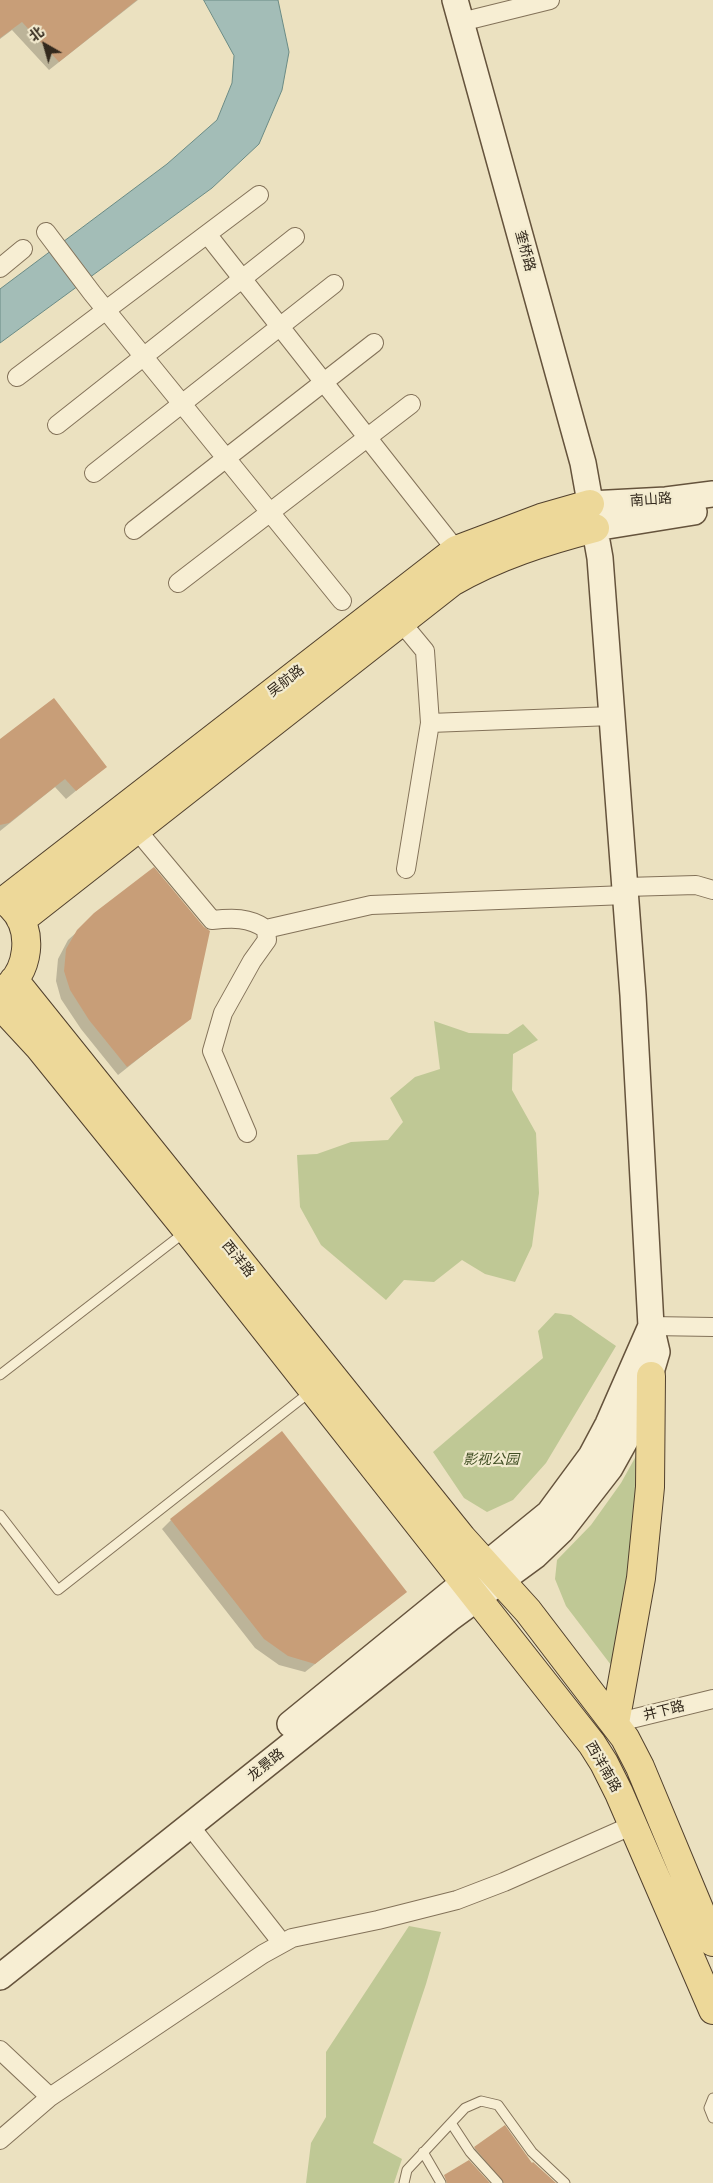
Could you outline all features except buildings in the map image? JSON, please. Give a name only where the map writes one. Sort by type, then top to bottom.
[{"type":"main road","name":"吴航路","points":[[68,867],[456,550],[541,518],[592,516]]},
{"type":"main road","name":"吴航路","points":[[9,905],[68,867],[136,829],[452,582],[484,564],[548,541],[592,516]]},
{"type":"main road","points":[[7,986],[22,966],[26,951],[26,935],[9,905]]},
{"type":"main road","name":"西洋路","points":[[7,986],[187,1230],[313,1390],[452,1546]]},
{"type":"main road","name":"西洋路","points":[[0,1005],[48,1041],[452,1546]]},
{"type":"main road","points":[[616,1723],[641,1578],[650,1487],[651,1376]]},
{"type":"main road","points":[[452,1546],[493,1574],[528,1611],[616,1723],[640,1767],[713,1942]]},
{"type":"main road","name":"西洋南路","points":[[452,1546],[472,1590],[596,1750],[604,1763],[633,1825],[713,2010]]},
{"type":"street","points":[[458,11],[550,0]]},
{"type":"street","name":"奎桥路","points":[[458,11],[583,463],[600,558],[626,891]]},
{"type":"street","points":[[17,377],[259,195]]},
{"type":"street","points":[[46,232],[92,293],[342,601]]},
{"type":"street","points":[[207,234],[456,550]]},
{"type":"street","points":[[57,425],[295,237]]},
{"type":"street","points":[[0,268],[23,249]]},
{"type":"street","points":[[94,473],[334,284]]},
{"type":"street","points":[[134,530],[374,343]]},
{"type":"street","points":[[178,583],[411,404]]},
{"type":"street","name":"南山路","points":[[592,516],[666,500],[713,494]]},
{"type":"street","name":"南山路","points":[[592,516],[713,509]]},
{"type":"street","points":[[402,622],[425,651],[430,723],[406,869]]},
{"type":"street","points":[[430,723],[612,716]]},
{"type":"street","points":[[136,829],[212,920],[233,918],[255,921],[266,929],[267,940],[252,961],[223,1013],[212,1051],[247,1133]]},
{"type":"street","points":[[266,929],[371,905],[626,891],[696,885],[713,890]]},
{"type":"street","name":"龙景路","points":[[0,1977],[190,1826],[472,1590],[493,1574],[535,1556],[561,1531],[610,1468],[630,1432],[651,1376],[657,1352],[651,1326],[626,891]]},
{"type":"street","points":[[493,1574],[549,1513],[569,1488],[608,1424],[651,1326],[713,1327]]},
{"type":"street","points":[[0,1957],[160,1830],[472,1590]]},
{"type":"street","name":"井下路","points":[[616,1723],[713,1699]]},
{"type":"street","points":[[0,2140],[50,2097],[292,1938],[378,1920],[457,1900],[504,1882],[633,1825]]},
{"type":"street","points":[[190,1826],[282,1944]]},
{"type":"street","points":[[0,2050],[50,2097]]},
{"type":"lane","points":[[0,1375],[187,1230]]},
{"type":"lane","points":[[0,1516],[58,1590],[313,1390]]},
{"type":"lane","points":[[713,2098],[709,2108],[713,2118]]},
{"type":"lane","points":[[404,2183],[407,2170],[423,2152],[465,2108],[481,2101],[498,2105],[532,2152],[565,2183]]},
{"type":"lane","points":[[451,2123],[470,2152],[498,2183]]},
{"type":"lane","points":[[423,2152],[441,2183]]},
{"type":"green space","points":[[434,1021],[469,1033],[508,1034],[523,1024],[538,1040],[513,1054],[512,1090],[536,1133],[539,1193],[532,1246],[515,1282],[485,1274],[462,1260],[434,1282],[404,1280],[386,1300],[321,1245],[300,1207],[297,1155],[317,1154],[351,1142],[388,1140],[403,1122],[390,1098],[415,1077],[440,1069]]},
{"type":"green space","name":"影视公园","points":[[555,1313],[571,1315],[616,1346],[546,1463],[513,1500],[487,1512],[464,1498],[433,1452],[543,1358],[538,1331]]},
{"type":"green space","points":[[636,1456],[633,1534],[628,1589],[619,1641],[611,1665],[566,1606],[555,1579],[557,1560],[591,1525],[621,1483]]},
{"type":"green space","points":[[409,1926],[441,1932],[426,1984],[373,2143],[402,2159],[394,2183],[306,2183],[311,2143],[326,2117],[326,2052]]},
{"type":"water","points":[[204,0],[278,0],[289,52],[282,90],[259,144],[212,188],[0,343],[0,289],[167,164],[217,120],[232,83],[234,56]]}]
